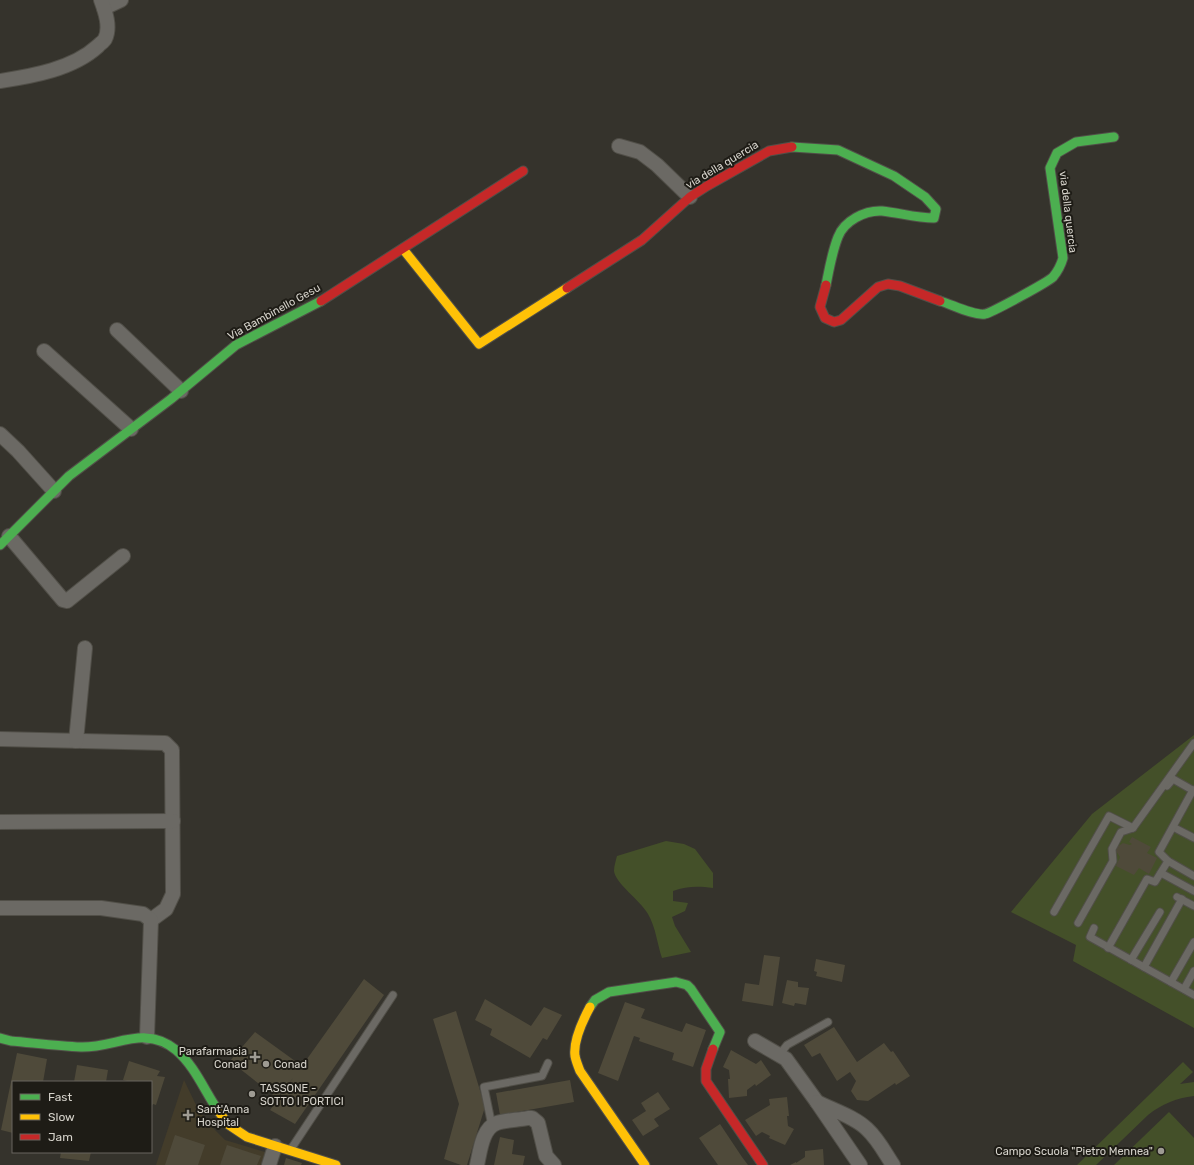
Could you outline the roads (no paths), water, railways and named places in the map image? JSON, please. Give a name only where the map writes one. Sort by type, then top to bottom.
[{"type":"street","points":[[0,80],[24,77],[64,66],[91,52],[105,39],[108,28],[103,4],[121,0]]},
{"type":"street","name":"via della quercia","points":[[403,249],[479,344],[642,240],[690,197],[769,151],[793,147],[838,150],[894,176],[925,197],[936,209],[934,218],[924,218],[880,211],[867,212],[850,221],[838,236],[820,307],[825,318],[834,322],[841,320],[878,287],[888,284],[900,286],[972,312],[984,314],[998,308],[1052,278],[1060,268],[1063,258],[1050,168],[1057,153],[1076,142],[1114,137]]},
{"type":"street","points":[[619,146],[640,152],[657,165],[690,197]]},
{"type":"street","name":"Via Bambinello Gesu","points":[[4,540],[70,476],[181,391],[236,345],[326,298],[523,171]]},
{"type":"street","points":[[117,330],[181,391]]},
{"type":"street","points":[[44,351],[131,429]]},
{"type":"street","points":[[0,434],[54,491]]},
{"type":"street","points":[[4,540],[63,600],[68,601],[123,556]]},
{"type":"street","points":[[76,741],[85,648]]},
{"type":"street","points":[[0,739],[165,743],[172,750],[173,894],[166,909],[151,920]]},
{"type":"street","points":[[0,822],[173,821]]},
{"type":"street","points":[[0,908],[101,908],[143,914],[151,920]]},
{"type":"street","points":[[147,1038],[151,920]]},
{"type":"street","points":[[645,1165],[580,1071],[574,1053],[589,1007],[601,996],[609,992],[676,982],[687,985],[691,989],[720,1032],[706,1068],[706,1081],[763,1165]]},
{"type":"street","points":[[0,1038],[11,1041],[83,1047],[147,1038],[158,1039],[174,1049],[188,1062],[218,1111],[229,1125],[247,1137],[336,1165]]},
{"type":"street","points":[[755,1041],[780,1054],[792,1064],[860,1165]]},
{"type":"street","points":[[817,1102],[860,1123],[868,1129],[893,1165]]},
{"type":"street","points":[[477,1165],[485,1136],[492,1126],[528,1118],[535,1120],[540,1126],[546,1156],[554,1165]]},
{"type":"street","points":[[269,1165],[275,1146]]},
{"type":"lane","points":[[1078,923],[1113,861],[1112,849],[1121,832],[1133,828],[1194,743]]},
{"type":"lane","points":[[1150,804],[1174,779],[1194,790],[1159,852],[1168,861],[1194,876]]},
{"type":"lane","points":[[1054,912],[1109,816],[1133,828]]},
{"type":"lane","points":[[1173,827],[1194,838]]},
{"type":"lane","points":[[1108,948],[1147,879],[1155,882],[1168,861]]},
{"type":"lane","points":[[1161,873],[1194,891]]},
{"type":"lane","points":[[1144,967],[1180,898],[1194,906]]},
{"type":"lane","points":[[1131,960],[1160,912]]},
{"type":"lane","points":[[1094,928],[1090,937],[1194,995]]},
{"type":"lane","points":[[1171,982],[1194,942]]},
{"type":"lane","points":[[1184,989],[1194,971]]},
{"type":"lane","points":[[290,1151],[393,995]]},
{"type":"lane","points":[[780,1054],[786,1045],[828,1022]]},
{"type":"lane","points":[[492,1126],[484,1087],[542,1076],[548,1063]]},
{"type":"place","name":"Parafarmacia Conad","points":[[255,1057]]},
{"type":"place","name":"Conad","points":[[266,1064]]},
{"type":"place","name":"TASSONE - SOTTO I PORTICI","points":[[252,1094]]},
{"type":"place","name":"Sant'Anna Hospital","points":[[188,1115]]},
{"type":"place","name":"Campo Scuola \"Pietro Mennea\"","points":[[1161,1151]]}]
